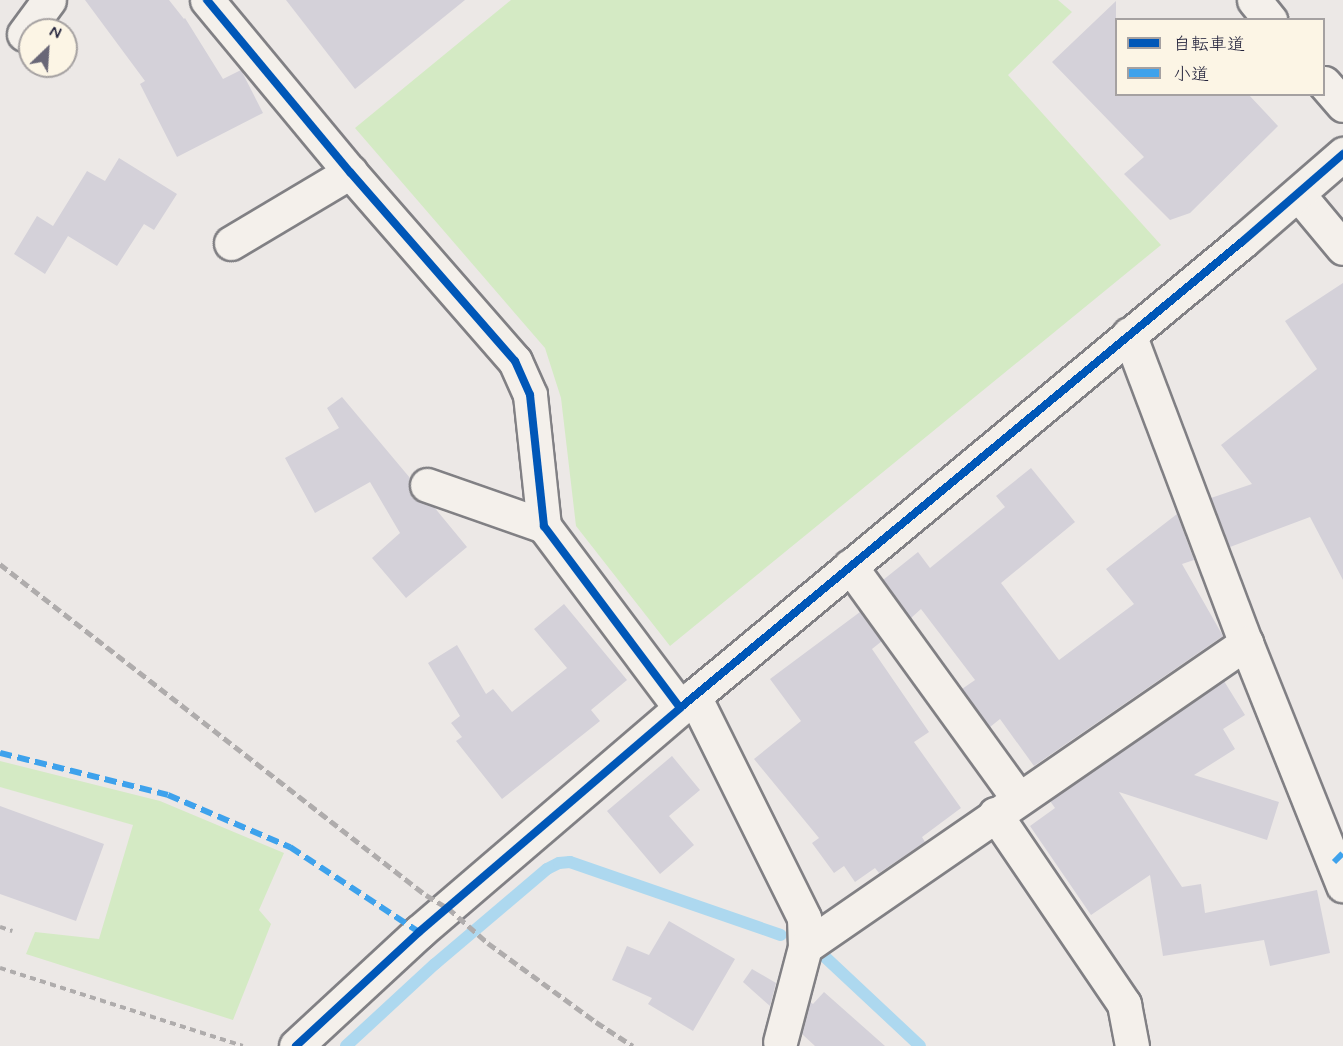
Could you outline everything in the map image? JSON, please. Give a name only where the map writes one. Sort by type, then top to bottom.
[{"type":"street","points":[[36,18],[50,0]]},
{"type":"street","points":[[207,0],[350,172],[515,361],[530,395],[544,526]]},
{"type":"street","points":[[1254,0],[1268,18]]},
{"type":"street","points":[[1325,85],[1343,105]]},
{"type":"street","points":[[296,1046],[419,932],[687,702],[1298,194],[1343,154]]},
{"type":"street","points":[[231,243],[350,172]]},
{"type":"street","points":[[1298,194],[1343,248]]},
{"type":"street","points":[[1129,334],[1246,643],[1343,885]]},
{"type":"street","points":[[427,485],[544,526],[687,702],[804,918],[805,946],[780,1042]]},
{"type":"street","points":[[850,566],[1007,806],[1124,1004],[1132,1046]]},
{"type":"street","points":[[805,946],[1246,643]]},
{"type":"path","points":[[0,927],[12,931]]},
{"type":"path","points":[[0,968],[243,1046]]},
{"type":"green space","points":[[511,0],[1058,0],[1072,12],[1008,75],[1161,245],[670,646],[576,526],[561,398],[545,348],[355,128]]},
{"type":"green space","points":[[0,761],[160,801],[284,853],[259,910],[271,924],[233,1020],[26,954],[35,932],[99,939],[133,825],[0,787]]},
{"type":"building","points":[[85,0],[169,0],[185,18],[223,79],[241,70],[263,113],[177,157],[140,84],[145,81]]},
{"type":"building","points":[[286,0],[465,0],[355,89]]},
{"type":"building","points":[[1116,1],[1115,96],[1250,96],[1278,126],[1190,213],[1170,220],[1124,174],[1144,157],[1052,62]]},
{"type":"building","points":[[119,158],[177,194],[154,230],[144,224],[117,266],[68,236],[45,274],[14,254],[37,216],[53,226],[87,171],[105,181]]},
{"type":"building","points":[[1343,283],[1343,580],[1310,517],[1230,547],[1211,498],[1252,484],[1221,445],[1317,369],[1285,321]]},
{"type":"building","points":[[342,397],[410,478],[409,488],[412,497],[434,507],[467,547],[406,598],[372,558],[400,533],[370,482],[315,513],[285,458],[339,428],[327,408]]},
{"type":"building","points":[[1031,468],[1075,522],[1001,583],[1059,660],[1134,604],[1106,569],[1177,514],[1194,560],[1182,564],[1223,636],[1034,766],[1000,719],[990,727],[962,689],[975,680],[921,609],[911,618],[883,580],[918,552],[930,568],[1005,507],[996,496]]},
{"type":"building","points":[[564,604],[627,680],[591,710],[600,721],[502,799],[456,741],[462,737],[451,723],[460,716],[428,663],[457,645],[486,694],[493,689],[512,712],[567,668],[534,629]]},
{"type":"building","points":[[860,612],[882,641],[872,649],[929,732],[914,742],[961,808],[922,837],[925,842],[879,873],[875,868],[855,882],[844,866],[834,873],[812,843],[819,838],[754,759],[801,721],[770,679]]},
{"type":"building","points":[[1224,681],[1245,715],[1223,729],[1235,749],[1194,775],[1279,802],[1267,840],[1119,792],[1182,887],[1201,884],[1205,913],[1317,890],[1330,953],[1270,966],[1264,940],[1163,956],[1150,875],[1091,915],[1030,826],[1055,808],[1050,801]]},
{"type":"building","points":[[672,756],[700,790],[669,816],[694,845],[660,874],[607,811]]},
{"type":"building","points":[[0,806],[104,844],[76,921],[0,894]]},
{"type":"building","points":[[669,921],[735,959],[693,1031],[648,1004],[652,998],[612,980],[627,946],[649,955]]},
{"type":"building","points":[[752,969],[776,983],[770,1006],[743,982]]},
{"type":"building","points":[[824,992],[885,1046],[815,1046],[802,1034],[810,1002],[813,1004]]},
{"type":"waterway","points":[[346,1046],[435,964],[547,869],[559,863],[570,862],[781,935]]},
{"type":"waterway","points":[[825,957],[920,1046]]},
{"type":"railway","points":[[0,564],[426,895],[448,908],[488,943],[596,1022],[633,1046]]},
{"type":"marked path","points":[[0,753],[168,795],[290,847],[419,932]]},
{"type":"marked path","points":[[1334,862],[1343,853]]},
{"type":"cycle path","points":[[207,0],[350,172],[515,361],[530,395],[544,526],[680,708]]},
{"type":"cycle path","points":[[296,1046],[419,932],[680,708],[1243,241],[1343,154]]}]
